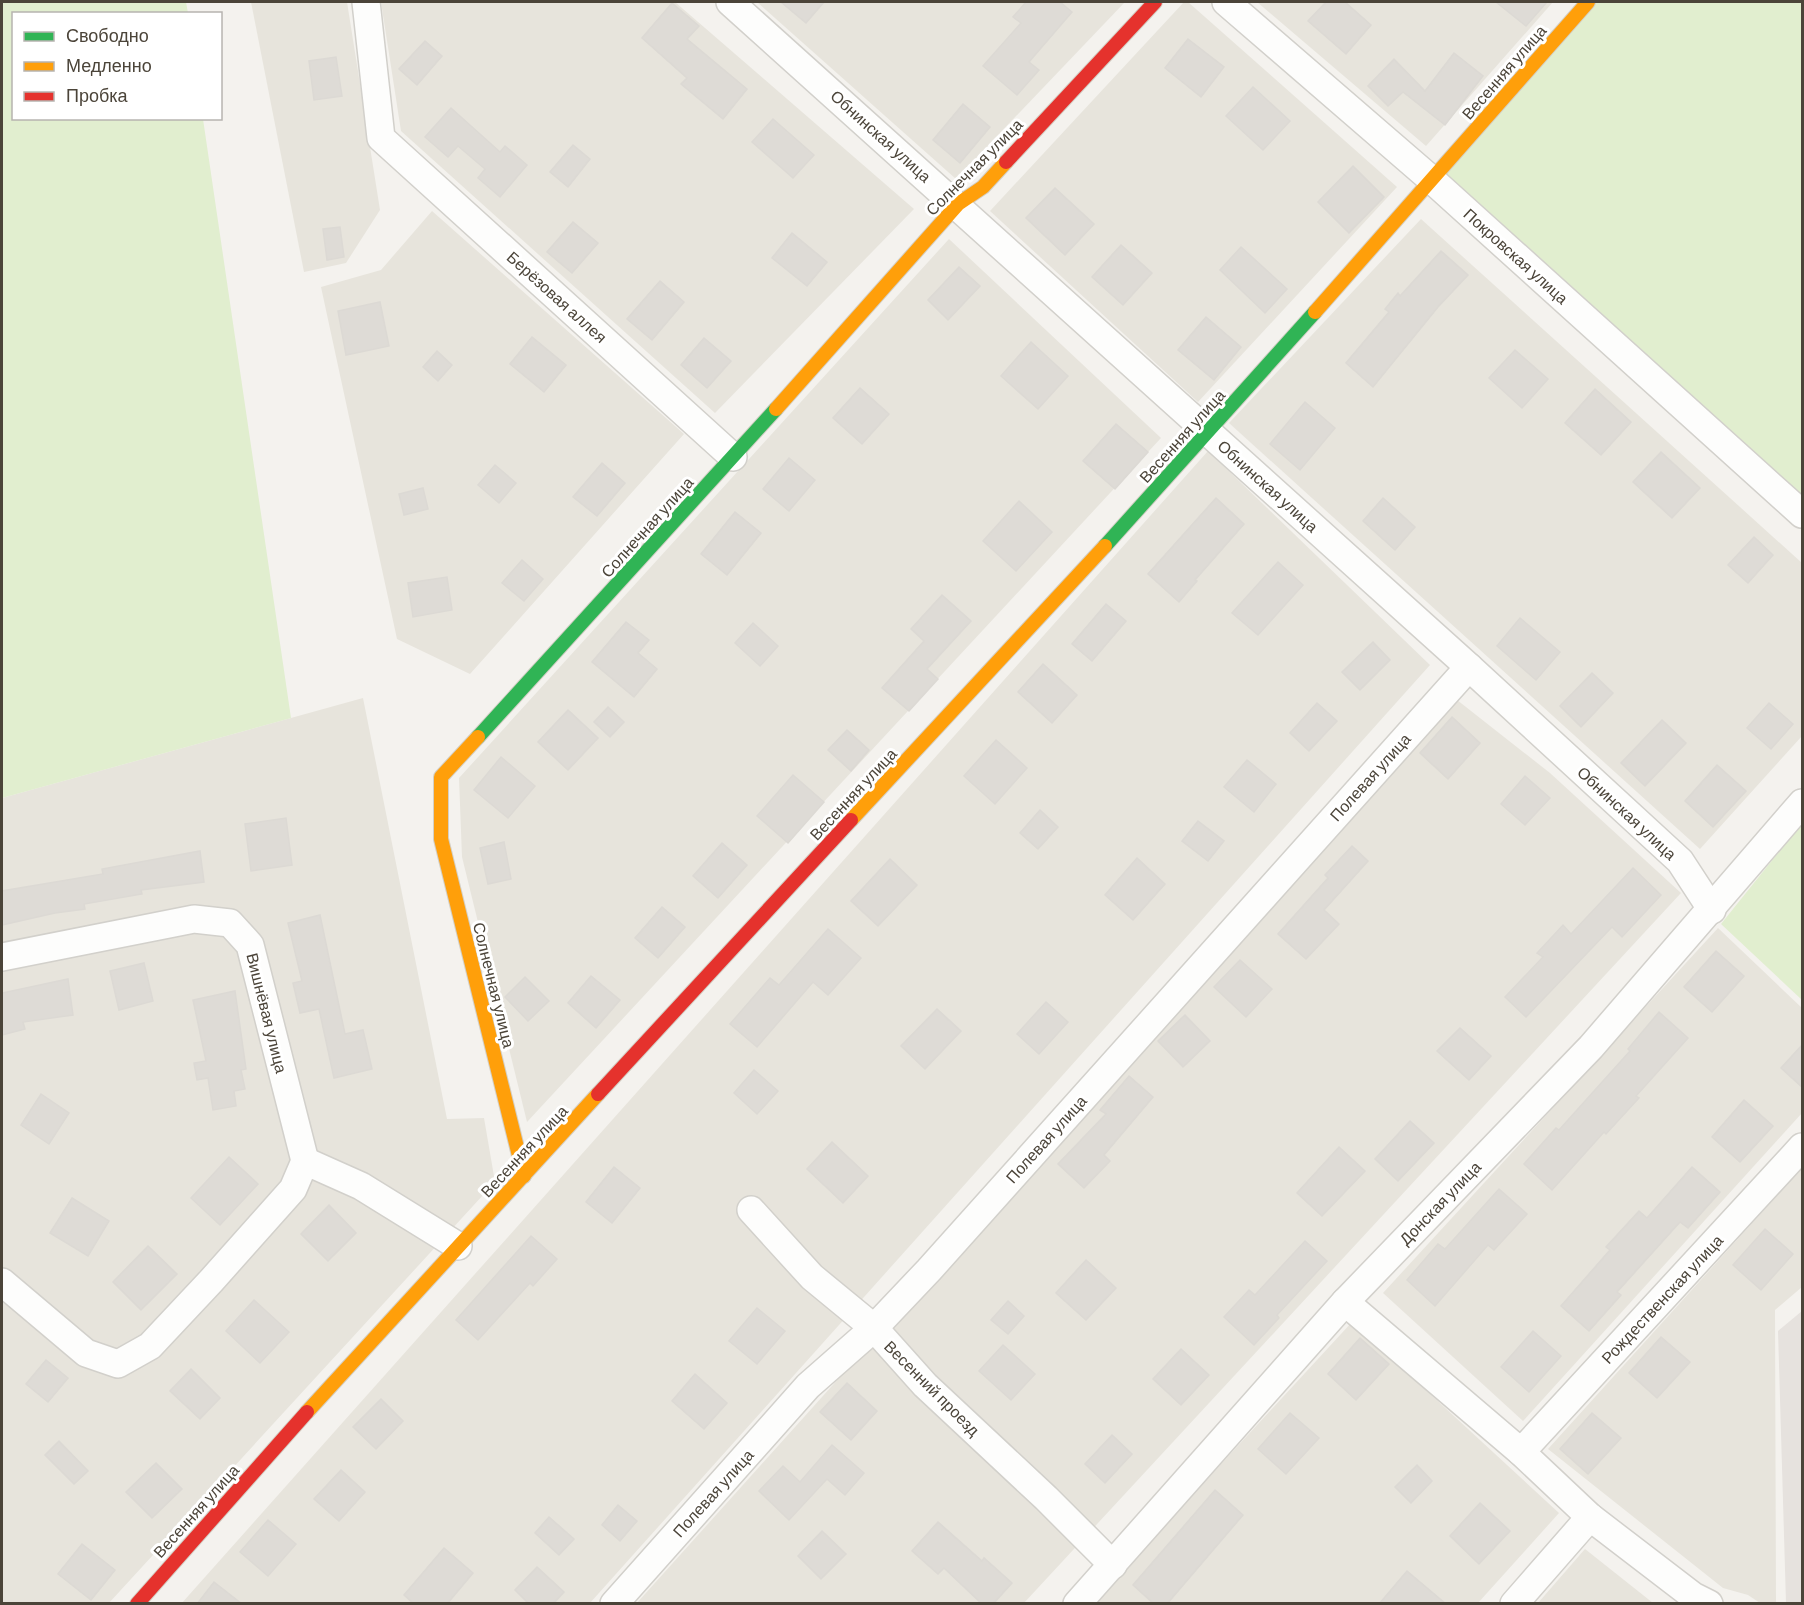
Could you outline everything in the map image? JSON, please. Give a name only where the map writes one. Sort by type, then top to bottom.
[{"type":"street","name":"Берёзовая аллея","points":[[366,2],[381,138],[733,457]]},
{"type":"street","name":"Обнинская улица","points":[[730,2],[958,204],[1680,861],[1712,910]]},
{"type":"street","name":"Солнечная улица","points":[[524,1176],[441,840],[441,777],[733,457],[958,204],[983,187],[1155,2]]},
{"type":"street","name":"Покровская улица","points":[[1226,2],[1432,180],[1803,514]]},
{"type":"street","name":"Весенняя улица","points":[[137,1604],[388,1321],[1209,433],[1588,2]]},
{"type":"street","name":"Полевая улица","points":[[614,1604],[808,1386],[874,1328],[1469,667]]},
{"type":"street","name":"Донская улица","points":[[1077,1604],[1345,1302],[1591,1047],[1803,803]]},
{"type":"street","name":"Вишнёвая улица","points":[[2,957],[194,919],[230,923],[250,945],[305,1161]]},
{"type":"street","name":"Рождественская улица","points":[[1521,1452],[1803,1147]]},
{"type":"street","points":[[2,1282],[86,1353],[118,1364],[150,1346],[211,1281],[293,1189],[305,1161],[362,1186],[458,1246]]},
{"type":"street","name":"Весенний проезд","points":[[751,1210],[812,1277],[874,1328],[925,1385],[1046,1498],[1113,1565]]},
{"type":"street","points":[[1345,1302],[1521,1452],[1590,1517],[1693,1596],[1709,1604]]},
{"type":"street","points":[[1514,1604],[1590,1517]]},
{"type":"shaded area","points":[[251,2],[347,2],[380,210],[346,263],[304,272]]},
{"type":"shaded area","points":[[381,2],[675,2],[914,209],[715,413],[401,131]]},
{"type":"shaded area","points":[[757,2],[1125,2],[956,179]]},
{"type":"shaded area","points":[[1184,2],[1188,2],[1397,187],[1198,402],[990,211]]},
{"type":"shaded area","points":[[1257,2],[1553,2],[1426,146]]},
{"type":"shaded area","points":[[432,211],[684,434],[470,674],[397,639],[321,287],[381,270]]},
{"type":"shaded area","points":[[1421,219],[1802,563],[1802,736],[1700,849],[1229,423]]},
{"type":"shaded area","points":[[949,239],[1161,438],[527,1122],[462,857],[459,778]]},
{"type":"shaded area","points":[[1208,451],[1430,665],[590,1603],[181,1604]]},
{"type":"shaded area","points":[[1452,696],[1550,773],[1681,893],[1024,1603],[636,1604]]},
{"type":"shaded area","points":[[363,698],[447,1119],[484,1118],[495,1182],[109,1603],[2,1604],[2,798]]},
{"type":"shaded area","points":[[1718,928],[1802,1008],[1802,1113],[1523,1421],[1383,1293]]},
{"type":"shaded area","points":[[1802,1168],[1802,1287],[1775,1310],[1776,1603],[1760,1603],[1748,1595],[1723,1588],[1548,1449]]},
{"type":"shaded area","points":[[1802,1311],[1802,1603],[1786,1603],[1778,1331]]},
{"type":"shaded area","points":[[1352,1322],[1559,1513],[1478,1603],[1092,1604]]},
{"type":"shaded area","points":[[1585,1549],[1653,1603],[1538,1603]]},
{"type":"green space","points":[[2,2],[186,2],[188,12],[12,12],[12,120],[203,120],[291,718],[2,798]]},
{"type":"green space","points":[[1587,2],[1802,2],[1802,503],[1439,171]]},
{"type":"green space","points":[[1802,823],[1802,1000],[1721,924]]},
{"type":"building","points":[[781,2],[824,2],[806,23]]},
{"type":"building","points":[[1026,2],[1060,2],[1072,12],[1029,62],[1039,70],[1017,95],[983,66],[1021,23],[1013,17]]},
{"type":"building","points":[[1326,2],[1345,2],[1371,25],[1346,54],[1308,21]]},
{"type":"building","points":[[1496,2],[1547,2],[1526,26]]},
{"type":"building","points":[[672,3],[699,26],[687,39],[747,89],[723,119],[681,84],[687,78],[642,38]]},
{"type":"building","points":[[1188,39],[1224,67],[1201,97],[1165,68]]},
{"type":"building","points":[[425,41],[442,56],[417,85],[399,69]]},
{"type":"building","points":[[1454,53],[1483,76],[1445,125],[1403,92],[1388,106],[1368,86],[1394,59],[1425,91]]},
{"type":"building","points":[[336,57],[342,96],[314,100],[309,61]]},
{"type":"building","points":[[1253,87],[1290,121],[1263,150],[1226,116]]},
{"type":"building","points":[[963,104],[990,127],[960,163],[933,140]]},
{"type":"building","points":[[451,108],[500,152],[505,146],[527,165],[500,197],[478,178],[485,169],[458,146],[448,157],[425,137]]},
{"type":"building","points":[[773,119],[814,155],[793,178],[752,142]]},
{"type":"building","points":[[573,145],[590,159],[568,187],[550,172]]},
{"type":"building","points":[[1353,166],[1384,197],[1349,233],[1318,202]]},
{"type":"building","points":[[1055,188],[1094,224],[1065,255],[1026,218]]},
{"type":"building","points":[[573,222],[598,243],[572,273],[547,252]]},
{"type":"building","points":[[340,227],[344,257],[327,260],[323,229]]},
{"type":"building","points":[[792,233],[827,262],[807,286],[772,258]]},
{"type":"building","points":[[1121,245],[1152,273],[1123,305],[1092,277]]},
{"type":"building","points":[[1241,247],[1287,289],[1265,313],[1220,270]]},
{"type":"building","points":[[1441,251],[1468,275],[1438,307],[1373,387],[1346,363],[1389,312],[1385,309],[1398,293],[1400,296]]},
{"type":"building","points":[[959,267],[980,286],[948,320],[928,300]]},
{"type":"building","points":[[660,281],[684,302],[652,340],[627,319]]},
{"type":"building","points":[[380,302],[389,346],[346,355],[338,311]]},
{"type":"building","points":[[1206,317],[1241,347],[1214,380],[1178,350]]},
{"type":"building","points":[[532,337],[566,365],[544,392],[510,364]]},
{"type":"building","points":[[704,338],[731,361],[707,388],[681,365]]},
{"type":"building","points":[[1031,342],[1068,376],[1038,409],[1001,376]]},
{"type":"building","points":[[1515,350],[1548,379],[1522,408],[1489,378]]},
{"type":"building","points":[[437,351],[452,365],[438,381],[423,367]]},
{"type":"building","points":[[860,388],[889,414],[862,444],[833,418]]},
{"type":"building","points":[[1595,389],[1631,422],[1601,455],[1565,423]]},
{"type":"building","points":[[1305,402],[1335,428],[1300,470],[1270,444]]},
{"type":"building","points":[[1116,424],[1148,452],[1115,489],[1083,461]]},
{"type":"building","points":[[1661,452],[1700,488],[1672,518],[1633,482]]},
{"type":"building","points":[[789,458],[815,480],[789,511],[763,489]]},
{"type":"building","points":[[602,463],[625,483],[597,516],[573,497]]},
{"type":"building","points":[[495,465],[516,483],[499,503],[478,485]]},
{"type":"building","points":[[423,488],[428,509],[404,515],[399,494]]},
{"type":"building","points":[[1216,498],[1244,524],[1179,602],[1148,574]]},
{"type":"building","points":[[1383,498],[1415,527],[1395,550],[1363,521]]},
{"type":"building","points":[[1019,501],[1052,532],[1016,571],[983,541]]},
{"type":"building","points":[[735,512],[761,533],[727,575],[701,554]]},
{"type":"building","points":[[1754,537],[1773,555],[1748,583],[1728,565]]},
{"type":"building","points":[[522,560],[543,579],[524,601],[502,583]]},
{"type":"building","points":[[1278,562],[1303,585],[1258,635],[1232,613]]},
{"type":"building","points":[[447,577],[452,610],[413,617],[408,583]]},
{"type":"building","points":[[942,595],[971,621],[927,669],[938,679],[909,711],[882,688],[924,641],[911,629]]},
{"type":"building","points":[[1106,604],[1126,621],[1092,661],[1072,644]]},
{"type":"building","points":[[1520,618],[1560,652],[1536,680],[1497,646]]},
{"type":"building","points":[[626,622],[649,640],[638,653],[657,669],[634,697],[592,662]]},
{"type":"building","points":[[753,623],[778,646],[760,666],[735,643]]},
{"type":"building","points":[[1373,642],[1390,660],[1360,690],[1342,672]]},
{"type":"building","points":[[1043,664],[1077,695],[1052,723],[1018,692]]},
{"type":"building","points":[[1592,673],[1613,693],[1581,727],[1560,706]]},
{"type":"building","points":[[1317,703],[1337,721],[1309,751],[1290,733]]},
{"type":"building","points":[[1769,703],[1793,724],[1771,749],[1747,728]]},
{"type":"building","points":[[608,707],[624,722],[610,737],[594,722]]},
{"type":"building","points":[[568,710],[598,738],[568,770],[538,742]]},
{"type":"building","points":[[1452,717],[1480,743],[1448,779],[1420,753]]},
{"type":"building","points":[[1662,720],[1686,743],[1645,786],[1621,763]]},
{"type":"building","points":[[847,730],[869,750],[851,771],[828,750]]},
{"type":"building","points":[[996,740],[1027,768],[995,804],[964,776]]},
{"type":"building","points":[[501,757],[535,786],[508,818],[474,790]]},
{"type":"building","points":[[1247,760],[1276,784],[1254,812],[1224,787]]},
{"type":"building","points":[[1717,765],[1746,791],[1713,827],[1685,801]]},
{"type":"building","points":[[793,775],[824,802],[788,843],[757,816]]},
{"type":"building","points":[[1525,776],[1550,798],[1525,825],[1501,804]]},
{"type":"building","points":[[1040,810],[1058,827],[1038,849],[1020,833]]},
{"type":"building","points":[[286,818],[292,865],[251,871],[245,824]]},
{"type":"building","points":[[1198,821],[1224,841],[1208,861],[1182,841]]},
{"type":"building","points":[[504,842],[511,879],[488,884],[480,848]]},
{"type":"building","points":[[722,843],[747,865],[718,898],[693,876]]},
{"type":"building","points":[[1352,846],[1368,861],[1324,910],[1339,924],[1306,959],[1278,934],[1328,878],[1325,875]]},
{"type":"building","points":[[200,851],[204,882],[141,890],[142,894],[84,904],[85,909],[2,925],[2,891],[103,874],[102,869]]},
{"type":"building","points":[[1137,858],[1165,884],[1133,920],[1105,895]]},
{"type":"building","points":[[890,859],[917,885],[878,926],[851,901]]},
{"type":"building","points":[[1633,868],[1661,895],[1622,937],[1612,927],[1526,1017],[1505,997],[1543,957],[1537,953],[1563,925],[1571,934]]},
{"type":"building","points":[[662,907],[685,927],[658,958],[635,938]]},
{"type":"building","points":[[320,915],[345,1034],[363,1030],[372,1069],[334,1078],[319,1009],[300,1013],[293,983],[302,981],[288,923]]},
{"type":"building","points":[[828,929],[861,958],[828,995],[813,982],[757,1047],[730,1024],[770,978],[779,985]]},
{"type":"building","points":[[1716,951],[1744,976],[1712,1012],[1684,987]]},
{"type":"building","points":[[1240,960],[1272,989],[1246,1017],[1214,987]]},
{"type":"building","points":[[144,963],[153,1001],[119,1010],[110,971]]},
{"type":"building","points":[[591,976],[620,1000],[596,1028],[568,1003]]},
{"type":"building","points":[[525,977],[549,1001],[528,1021],[505,997]]},
{"type":"building","points":[[68,979],[73,1015],[23,1022],[25,1029],[2,1035],[2,993]]},
{"type":"building","points":[[235,991],[246,1069],[241,1070],[245,1089],[234,1091],[236,1106],[213,1110],[208,1078],[197,1080],[194,1063],[206,1061],[193,1000]]},
{"type":"building","points":[[1046,1002],[1068,1022],[1039,1054],[1017,1034]]},
{"type":"building","points":[[937,1009],[961,1031],[925,1069],[901,1046]]},
{"type":"building","points":[[1659,1012],[1688,1038],[1636,1096],[1639,1098],[1606,1134],[1604,1132],[1552,1190],[1524,1164],[1556,1128],[1559,1130],[1630,1051],[1628,1049]]},
{"type":"building","points":[[1185,1015],[1210,1041],[1183,1067],[1158,1041]]},
{"type":"building","points":[[1460,1028],[1491,1056],[1469,1080],[1437,1051]]},
{"type":"building","points":[[1803,1044],[1803,1088],[1781,1068]]},
{"type":"building","points":[[754,1070],[778,1091],[757,1114],[734,1093]]},
{"type":"building","points":[[1129,1076],[1153,1097],[1104,1155],[1110,1161],[1084,1188],[1058,1164],[1106,1114],[1100,1110]]},
{"type":"building","points":[[41,1094],[69,1113],[49,1144],[21,1125]]},
{"type":"building","points":[[1744,1100],[1773,1126],[1740,1162],[1712,1137]]},
{"type":"building","points":[[1410,1121],[1434,1143],[1398,1181],[1375,1159]]},
{"type":"building","points":[[832,1142],[868,1176],[843,1203],[807,1169]]},
{"type":"building","points":[[1339,1147],[1365,1171],[1322,1216],[1297,1193]]},
{"type":"building","points":[[229,1157],[258,1184],[220,1225],[191,1198]]},
{"type":"building","points":[[614,1167],[640,1188],[612,1223],[586,1202]]},
{"type":"building","points":[[1692,1167],[1720,1192],[1688,1228],[1680,1222],[1617,1292],[1621,1295],[1589,1331],[1561,1306],[1610,1250],[1606,1247],[1639,1211],[1647,1218]]},
{"type":"building","points":[[1499,1189],[1527,1214],[1494,1250],[1488,1245],[1435,1306],[1407,1280],[1438,1244],[1445,1249]]},
{"type":"building","points":[[72,1198],[109,1221],[88,1256],[50,1233]]},
{"type":"building","points":[[329,1205],[356,1233],[328,1261],[301,1234]]},
{"type":"building","points":[[1765,1229],[1793,1254],[1761,1290],[1733,1265]]},
{"type":"building","points":[[531,1236],[557,1259],[533,1286],[530,1283],[478,1340],[456,1320]]},
{"type":"building","points":[[1305,1241],[1327,1261],[1277,1315],[1279,1318],[1254,1345],[1224,1317],[1249,1290],[1255,1295]]},
{"type":"building","points":[[148,1246],[177,1274],[141,1310],[113,1282]]},
{"type":"building","points":[[1086,1260],[1116,1288],[1086,1320],[1056,1293]]},
{"type":"building","points":[[254,1300],[289,1332],[260,1363],[226,1331]]},
{"type":"building","points":[[1008,1301],[1024,1316],[1008,1334],[991,1320]]},
{"type":"building","points":[[757,1308],[785,1331],[757,1364],[729,1341]]},
{"type":"building","points":[[1533,1331],[1561,1356],[1529,1392],[1501,1367]]},
{"type":"building","points":[[1661,1337],[1690,1362],[1657,1398],[1629,1373]]},
{"type":"building","points":[[1360,1338],[1389,1364],[1356,1400],[1328,1374]]},
{"type":"building","points":[[1003,1345],[1035,1374],[1011,1400],[979,1371]]},
{"type":"building","points":[[1181,1349],[1209,1375],[1181,1405],[1153,1379]]},
{"type":"building","points":[[46,1360],[68,1378],[48,1402],[26,1384]]},
{"type":"building","points":[[191,1369],[220,1398],[200,1419],[170,1391]]},
{"type":"building","points":[[695,1374],[727,1403],[704,1429],[672,1401]]},
{"type":"building","points":[[847,1383],[877,1411],[851,1440],[820,1412]]},
{"type":"building","points":[[381,1399],[403,1421],[376,1449],[353,1427]]},
{"type":"building","points":[[1290,1413],[1319,1438],[1286,1474],[1258,1449]]},
{"type":"building","points":[[1592,1413],[1621,1438],[1588,1474],[1560,1449]]},
{"type":"building","points":[[1112,1435],[1132,1454],[1105,1483],[1085,1464]]},
{"type":"building","points":[[59,1441],[88,1471],[74,1484],[45,1455]]},
{"type":"building","points":[[832,1445],[864,1473],[845,1495],[827,1479],[789,1520],[759,1491],[783,1466],[800,1482]]},
{"type":"building","points":[[156,1463],[182,1489],[152,1518],[126,1492]]},
{"type":"building","points":[[1417,1465],[1432,1481],[1411,1503],[1395,1487]]},
{"type":"building","points":[[341,1470],[365,1492],[339,1521],[314,1499]]},
{"type":"building","points":[[1215,1490],[1243,1515],[1167,1604],[1154,1604],[1133,1585]]},
{"type":"building","points":[[1480,1503],[1510,1531],[1479,1564],[1450,1536]]},
{"type":"building","points":[[618,1505],[637,1521],[620,1541],[602,1525]]},
{"type":"building","points":[[549,1517],[574,1539],[559,1555],[535,1533]]},
{"type":"building","points":[[268,1520],[296,1544],[268,1576],[240,1552]]},
{"type":"building","points":[[938,1522],[982,1561],[984,1558],[1012,1583],[993,1604],[982,1604],[944,1568],[938,1574],[912,1551]]},
{"type":"building","points":[[822,1531],[846,1554],[821,1579],[798,1556]]},
{"type":"building","points":[[82,1544],[115,1570],[91,1600],[58,1574]]},
{"type":"building","points":[[444,1548],[473,1573],[447,1604],[414,1604],[404,1595]]},
{"type":"building","points":[[537,1567],[564,1592],[553,1604],[529,1604],[515,1590]]},
{"type":"building","points":[[1407,1571],[1446,1604],[1379,1604]]},
{"type":"building","points":[[214,1582],[242,1604],[197,1604]]},
{"type":"traffic: fast","points":[[1105,546],[1315,312]]},
{"type":"traffic: fast","points":[[478,737],[776,409]]},
{"type":"traffic: slow","points":[[1315,312],[1588,2]]},
{"type":"traffic: slow","points":[[776,409],[958,204],[983,187],[1006,162]]},
{"type":"traffic: slow","points":[[851,820],[1105,546]]},
{"type":"traffic: slow","points":[[478,737],[441,777],[441,839],[524,1176]]},
{"type":"traffic: slow","points":[[307,1412],[598,1094]]},
{"type":"traffic: jam","points":[[1006,162],[1155,2]]},
{"type":"traffic: jam","points":[[598,1094],[851,820]]},
{"type":"traffic: jam","points":[[137,1604],[307,1412]]}]
